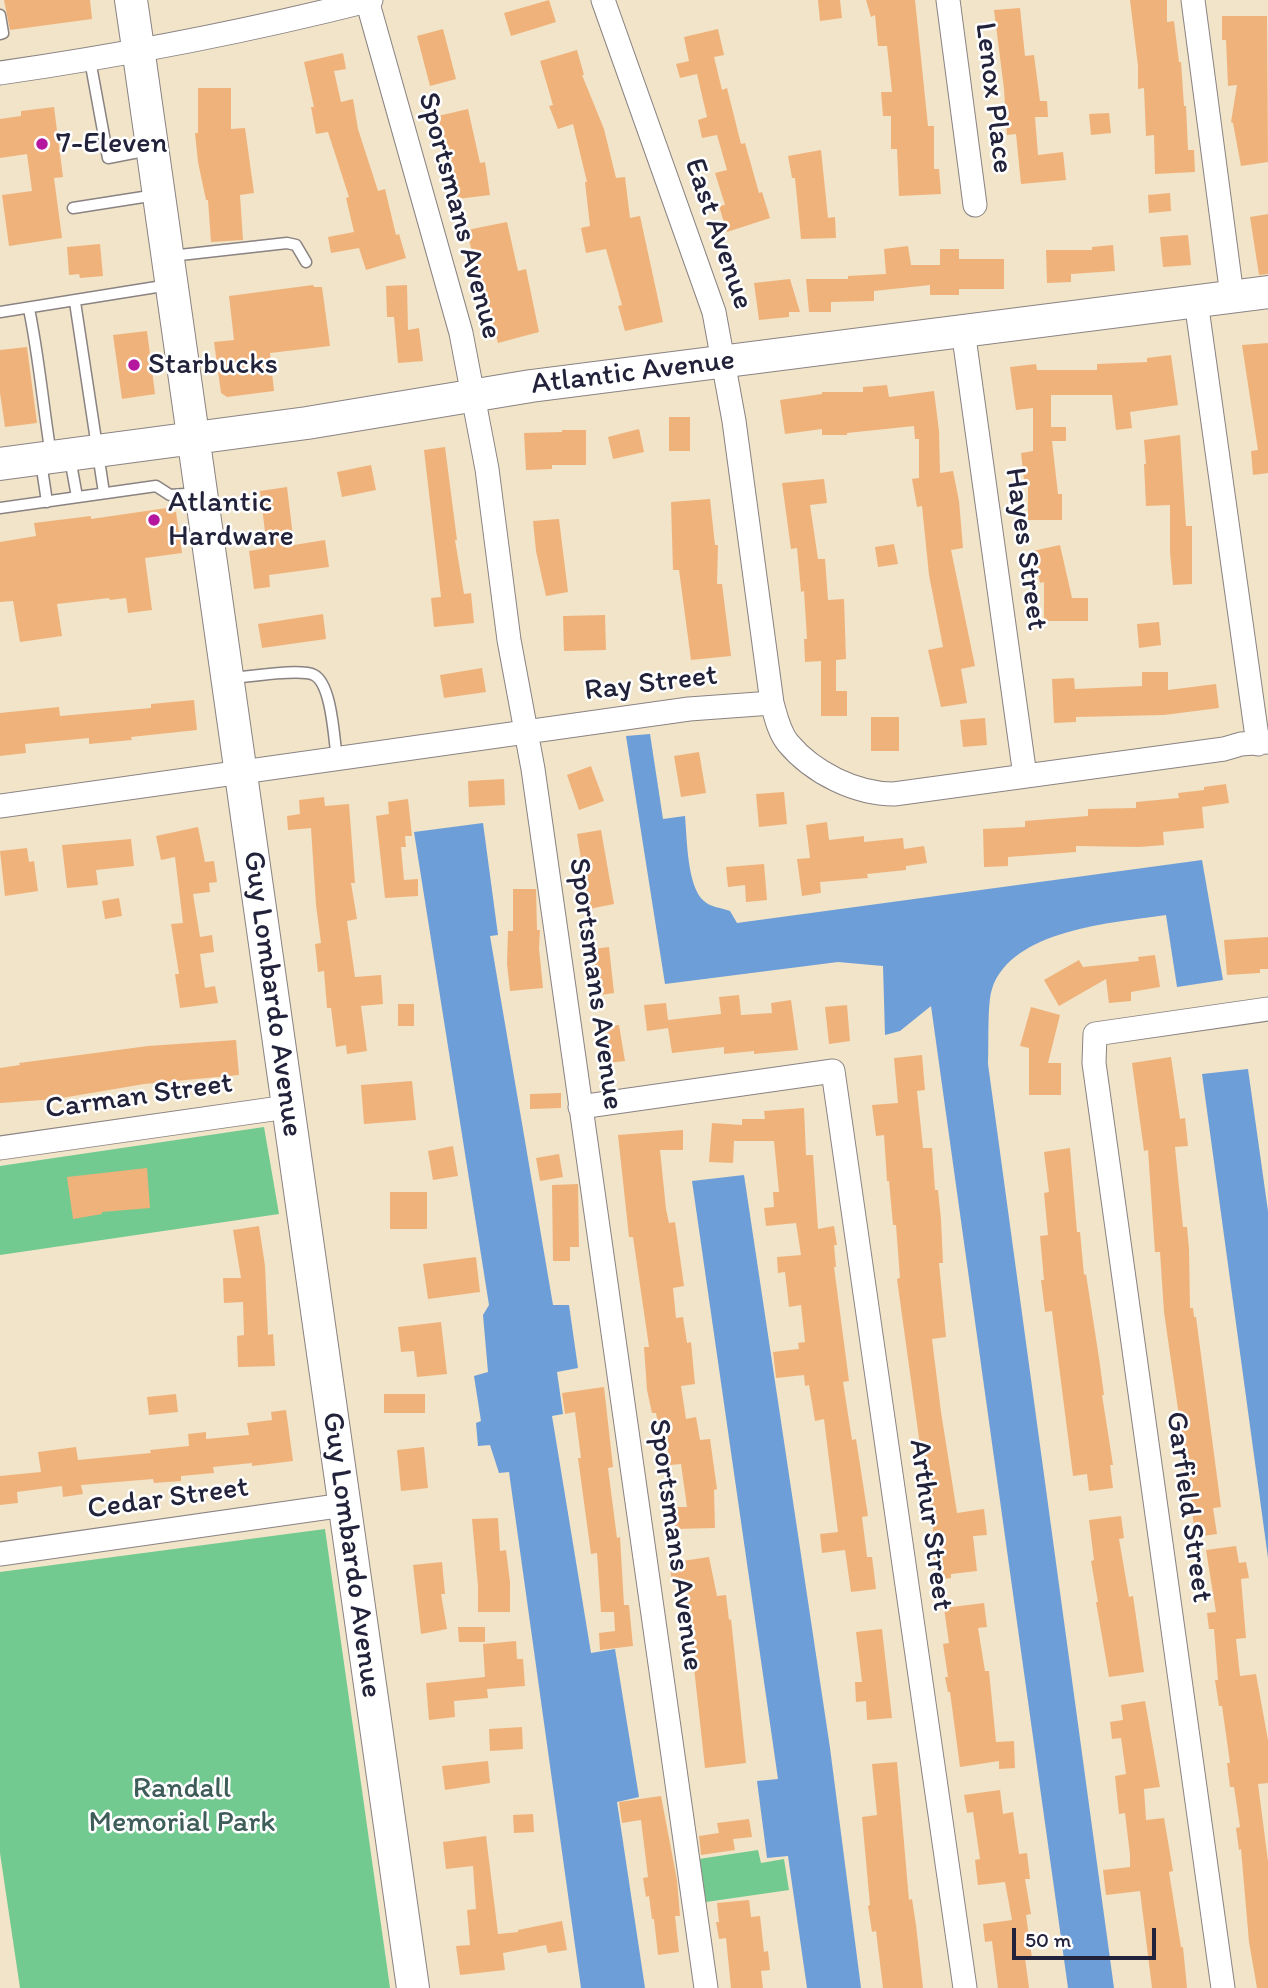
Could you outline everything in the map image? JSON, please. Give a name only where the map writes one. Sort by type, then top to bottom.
[{"type":"street","name":"Guy Lombardo Avenue","points":[[131,0],[413,1988]]},
{"type":"street","points":[[0,73],[90,60],[273,24],[369,0]]},
{"type":"street","name":"Sportsmans Avenue","points":[[369,0],[461,333],[487,469],[509,640],[533,769],[706,1988]]},
{"type":"street","name":"East Avenue","points":[[603,0],[714,312],[724,361],[772,703]]},
{"type":"street","name":"Lenox Place","points":[[948,0],[975,205]]},
{"type":"street","points":[[1193,0],[1232,296]]},
{"type":"street","name":"Atlantic Avenue","points":[[0,464],[307,423],[531,386],[1268,292]]},
{"type":"street","points":[[772,703],[781,732],[789,744],[830,776],[856,789],[880,794],[1263,743],[1196,301]]},
{"type":"street","name":"Hayes Street","points":[[963,330],[1025,776]]},
{"type":"street","name":"Ray Street","points":[[0,806],[689,709],[772,703]]},
{"type":"street","name":"Garfield Street","points":[[1223,1988],[1094,1063],[1095,1034],[1268,1009]]},
{"type":"street","name":"Arthur Street","points":[[580,1107],[834,1071],[965,1988]]},
{"type":"street","name":"Carman Street","points":[[0,1148],[287,1107]]},
{"type":"street","name":"Cedar Street","points":[[0,1554],[344,1505]]},
{"type":"lane","points":[[0,15],[3,33],[0,34]]},
{"type":"lane","points":[[90,60],[108,158],[153,149]]},
{"type":"lane","points":[[73,208],[159,195]]},
{"type":"lane","points":[[0,312],[75,302],[170,270],[286,243],[296,245],[306,262]]},
{"type":"lane","points":[[47,502],[64,456],[75,302]]},
{"type":"lane","points":[[29,309],[40,382],[77,497]]},
{"type":"lane","points":[[64,456],[104,494]]},
{"type":"lane","points":[[0,508],[156,486],[170,495],[203,493]]},
{"type":"lane","points":[[228,678],[302,672],[315,676],[320,681],[330,705],[337,759]]},
{"type":"green space","points":[[264,1127],[279,1214],[0,1255],[0,1166]]},
{"type":"green space","name":"Randall Memorial Park","points":[[325,1529],[390,1988],[20,1988],[0,1853],[0,1572]]},
{"type":"green space","points":[[758,1850],[761,1863],[784,1859],[789,1890],[706,1902],[699,1859]]},
{"type":"water","points":[[650,734],[663,819],[685,816],[691,874],[698,894],[709,905],[730,911],[737,923],[1202,860],[1223,980],[1177,987],[1166,915],[1093,926],[1042,941],[1020,953],[1003,969],[992,989],[989,1004],[988,1064],[1114,1988],[1068,1988],[931,1006],[900,1031],[885,1035],[883,966],[838,962],[665,984],[626,736]]},
{"type":"water","points":[[483,823],[498,935],[490,936],[553,1305],[569,1305],[578,1368],[557,1372],[563,1414],[552,1416],[591,1653],[615,1649],[639,1797],[617,1802],[645,1988],[581,1988],[509,1472],[499,1473],[490,1445],[478,1446],[476,1423],[481,1421],[474,1376],[488,1372],[483,1315],[489,1305],[414,832]]},
{"type":"water","points":[[1248,1069],[1268,1211],[1268,1558],[1202,1074]]},
{"type":"water","points":[[744,1175],[830,1748],[861,1988],[807,1988],[788,1856],[767,1858],[757,1781],[778,1779],[692,1181]]},
{"type":"building","points":[[4,0],[90,0],[92,19],[10,30]]},
{"type":"building","points":[[549,0],[556,22],[511,36],[504,13]]},
{"type":"building","points":[[818,0],[840,0],[842,18],[820,21]]},
{"type":"building","points":[[866,0],[915,0],[928,126],[934,126],[934,169],[939,169],[941,194],[899,196],[897,149],[891,149],[891,116],[883,116],[881,92],[892,92],[887,46],[878,46],[875,15],[871,17]]},
{"type":"building","points":[[1130,0],[1167,0],[1167,22],[1174,21],[1181,62],[1188,150],[1194,150],[1195,172],[1155,174],[1154,135],[1146,136],[1144,88],[1138,89]]},
{"type":"building","points":[[1020,8],[1025,56],[1034,55],[1040,101],[1047,101],[1048,117],[1035,117],[1038,155],[1063,152],[1066,180],[1021,184],[1016,134],[1007,135],[994,10]]},
{"type":"building","points":[[1222,16],[1267,16],[1268,162],[1241,166],[1231,122],[1237,85],[1228,86]]},
{"type":"building","points":[[443,29],[456,79],[430,86],[417,36]]},
{"type":"building","points":[[718,29],[724,55],[714,57],[722,90],[727,88],[741,144],[745,143],[759,193],[762,192],[770,218],[727,232],[719,206],[725,205],[715,173],[727,170],[717,135],[702,138],[698,120],[707,117],[697,74],[680,78],[676,64],[689,61],[684,37]]},
{"type":"building","points":[[577,50],[582,75],[604,129],[616,178],[625,177],[630,218],[640,216],[663,322],[625,331],[618,306],[622,305],[606,249],[586,253],[581,228],[590,226],[587,182],[573,124],[558,129],[549,106],[553,105],[540,61]]},
{"type":"building","points":[[343,53],[346,69],[334,71],[341,102],[353,99],[358,129],[378,191],[385,189],[396,235],[399,234],[406,258],[366,270],[359,248],[331,253],[328,237],[354,232],[346,198],[349,197],[328,132],[316,134],[311,107],[314,107],[304,62]]},
{"type":"building","points":[[198,88],[231,88],[231,129],[245,128],[254,193],[240,195],[243,240],[211,242],[208,200],[198,162],[195,133],[198,133]]},
{"type":"building","points":[[54,107],[63,177],[54,178],[62,238],[9,246],[2,195],[32,191],[27,154],[0,158],[0,119],[21,116],[21,111]]},
{"type":"building","points":[[468,109],[480,163],[485,162],[490,195],[457,199],[449,146],[445,147],[438,116]]},
{"type":"building","points":[[1109,113],[1111,133],[1091,135],[1089,114]]},
{"type":"building","points":[[821,150],[828,218],[835,217],[836,238],[801,239],[795,178],[792,178],[788,156]]},
{"type":"building","points":[[1170,193],[1171,211],[1149,213],[1148,195]]},
{"type":"building","points":[[1268,214],[1268,274],[1259,275],[1250,217]]},
{"type":"building","points":[[507,222],[518,271],[526,269],[539,332],[498,343],[485,293],[481,294],[467,230]]},
{"type":"building","points":[[1188,235],[1191,265],[1163,267],[1160,237]]},
{"type":"building","points":[[100,244],[103,276],[80,278],[79,274],[69,275],[67,247]]},
{"type":"building","points":[[1113,245],[1115,271],[1071,274],[1071,282],[1047,283],[1046,250],[1092,250],[1092,247]]},
{"type":"building","points":[[908,246],[911,265],[940,265],[940,249],[959,249],[959,259],[1004,259],[1004,289],[959,289],[959,295],[930,295],[930,285],[874,291],[874,301],[831,302],[831,312],[809,312],[806,279],[848,279],[848,276],[886,274],[884,249]]},
{"type":"building","points":[[790,279],[800,312],[789,312],[789,317],[759,320],[754,283]]},
{"type":"building","points":[[313,285],[322,287],[330,346],[270,353],[274,391],[227,397],[221,393],[214,342],[234,340],[229,296]]},
{"type":"building","points":[[407,285],[408,330],[419,328],[423,361],[398,363],[394,317],[387,317],[386,286]]},
{"type":"building","name":"Starbucks","points":[[147,331],[155,394],[122,399],[113,335]]},
{"type":"building","points":[[1268,343],[1268,473],[1253,475],[1251,451],[1258,450],[1242,345]]},
{"type":"building","points":[[27,347],[37,423],[5,427],[0,393],[0,350]]},
{"type":"building","points":[[1171,355],[1178,405],[1130,412],[1132,428],[1116,430],[1112,395],[1051,395],[1051,427],[1066,427],[1066,441],[1052,441],[1058,494],[1062,494],[1062,520],[1028,520],[1028,479],[1024,480],[1021,453],[1033,451],[1033,408],[1016,410],[1010,367],[1036,364],[1037,370],[1097,370],[1097,364],[1147,362],[1147,358]]},
{"type":"building","points":[[887,385],[889,397],[934,391],[940,473],[953,471],[959,501],[963,548],[951,550],[975,666],[961,669],[967,703],[941,707],[928,650],[943,647],[929,575],[922,506],[917,507],[912,479],[919,478],[919,439],[915,439],[914,426],[847,435],[822,435],[822,429],[785,434],[780,400],[822,392],[863,392],[863,387]]},
{"type":"building","points":[[669,417],[690,417],[690,451],[669,451]]},
{"type":"building","points":[[639,429],[644,452],[613,459],[608,437]]},
{"type":"building","points":[[586,430],[586,465],[552,465],[552,469],[526,470],[524,433]]},
{"type":"building","points":[[1180,435],[1186,526],[1192,526],[1192,584],[1173,585],[1170,505],[1146,506],[1144,440]]},
{"type":"building","points":[[445,447],[455,540],[464,594],[471,593],[474,623],[434,627],[431,598],[441,597],[424,450]]},
{"type":"building","points":[[371,465],[376,490],[342,497],[337,472]]},
{"type":"building","points":[[824,479],[827,503],[810,505],[818,559],[825,559],[828,600],[844,599],[846,659],[836,660],[836,691],[847,691],[847,716],[821,716],[821,661],[805,662],[804,639],[807,639],[804,591],[801,592],[797,548],[791,549],[782,483]]},
{"type":"building","points":[[287,487],[294,545],[325,540],[329,567],[269,575],[270,587],[254,589],[249,551],[267,548],[260,491]]},
{"type":"building","points":[[710,499],[715,545],[718,545],[717,584],[722,584],[731,656],[691,660],[679,570],[673,570],[671,502]]},
{"type":"building","points":[[167,508],[168,513],[176,512],[182,553],[145,558],[152,610],[128,613],[126,598],[57,604],[62,636],[20,642],[13,601],[0,602],[0,542],[36,536],[34,523],[91,516],[91,519]]},
{"type":"building","points":[[559,519],[568,592],[546,596],[536,551],[533,521]]},
{"type":"building","points":[[894,544],[898,564],[878,567],[875,547]]},
{"type":"building","points":[[1060,545],[1072,598],[1088,598],[1088,621],[1044,621],[1044,582],[1040,583],[1033,551]]},
{"type":"building","points":[[323,614],[326,639],[262,648],[258,624]]},
{"type":"building","points":[[605,615],[606,650],[564,651],[563,616]]},
{"type":"building","points":[[1159,622],[1161,645],[1139,648],[1137,624]]},
{"type":"building","points":[[482,668],[486,692],[444,698],[440,675]]},
{"type":"building","points":[[1142,672],[1168,672],[1168,690],[1216,684],[1219,708],[1164,715],[1076,717],[1076,722],[1054,723],[1052,679],[1074,678],[1075,689],[1142,686]]},
{"type":"building","points":[[194,700],[197,730],[89,744],[89,738],[25,744],[26,753],[0,756],[0,713],[59,707],[60,716],[151,708],[151,704]]},
{"type":"building","points":[[871,717],[899,717],[899,751],[871,751]]},
{"type":"building","points":[[985,718],[987,745],[963,747],[960,720]]},
{"type":"building","points":[[699,752],[706,793],[681,797],[674,756]]},
{"type":"building","points":[[591,766],[604,801],[579,810],[567,775]]},
{"type":"building","points":[[504,779],[505,805],[469,807],[468,781]]},
{"type":"building","points":[[1226,784],[1229,803],[1202,807],[1204,828],[1163,832],[1164,845],[1076,846],[1076,852],[1008,857],[1008,866],[984,867],[983,829],[1025,827],[1025,821],[1088,816],[1088,809],[1136,808],[1136,802],[1179,798],[1178,793]]},
{"type":"building","points":[[784,792],[787,824],[759,827],[756,794]]},
{"type":"building","points":[[324,797],[325,806],[349,804],[355,883],[351,883],[357,919],[347,921],[355,977],[381,975],[383,1004],[361,1006],[367,1051],[347,1054],[346,1045],[336,1047],[331,1008],[327,1008],[324,971],[318,972],[315,944],[321,943],[311,828],[288,830],[287,816],[300,814],[299,800]]},
{"type":"building","points":[[408,799],[412,836],[405,836],[406,847],[401,847],[404,880],[418,879],[418,896],[385,898],[376,816],[389,814],[388,802]]},
{"type":"building","points":[[827,822],[829,840],[864,836],[864,842],[903,838],[904,849],[924,846],[927,863],[906,866],[906,870],[867,874],[868,878],[820,882],[821,893],[802,896],[797,859],[810,858],[806,825]]},
{"type":"building","points":[[198,827],[205,862],[214,861],[217,882],[209,883],[210,892],[193,894],[200,937],[212,935],[214,952],[200,954],[205,988],[215,986],[218,1003],[180,1008],[175,974],[179,974],[171,924],[183,923],[175,857],[161,860],[156,836]]},
{"type":"building","points":[[601,830],[614,904],[589,909],[577,834]]},
{"type":"building","points":[[131,839],[134,866],[96,870],[98,885],[67,888],[62,845]]},
{"type":"building","points":[[27,848],[29,862],[34,861],[38,891],[5,896],[0,851]]},
{"type":"building","points":[[764,864],[767,900],[746,902],[745,885],[728,887],[726,867]]},
{"type":"building","points":[[513,889],[536,889],[543,988],[510,991],[507,964],[508,931],[513,931]]},
{"type":"building","points":[[119,898],[122,916],[105,919],[102,901]]},
{"type":"building","points":[[1268,937],[1268,969],[1260,969],[1260,973],[1227,975],[1224,940]]},
{"type":"building","points":[[609,947],[614,993],[594,996],[586,950]]},
{"type":"building","points":[[1155,955],[1160,987],[1131,992],[1131,1001],[1109,1003],[1106,979],[1059,1006],[1044,980],[1079,960],[1083,967],[1139,961],[1138,957]]},
{"type":"building","points":[[739,995],[741,1015],[772,1013],[771,1003],[791,1000],[798,1050],[724,1054],[724,1047],[672,1053],[668,1028],[647,1031],[644,1005],[666,1003],[668,1020],[721,1014],[719,997]]},
{"type":"building","points":[[398,1004],[414,1004],[414,1026],[398,1026]]},
{"type":"building","points":[[847,1005],[850,1041],[829,1044],[825,1007]]},
{"type":"building","points":[[1031,1007],[1060,1015],[1048,1063],[1061,1063],[1061,1095],[1029,1095],[1029,1048],[1020,1046]]},
{"type":"building","points":[[619,1025],[625,1061],[607,1063],[602,1027]]},
{"type":"building","points":[[236,1040],[239,1075],[144,1084],[56,1099],[0,1103],[0,1068],[20,1065],[19,1063],[148,1046]]},
{"type":"building","points":[[922,1055],[925,1090],[917,1091],[923,1148],[932,1148],[935,1190],[938,1190],[941,1220],[943,1263],[939,1263],[946,1337],[932,1339],[941,1412],[957,1513],[984,1509],[987,1535],[973,1536],[977,1571],[951,1574],[951,1578],[936,1580],[929,1495],[927,1496],[897,1279],[900,1278],[896,1225],[893,1225],[887,1181],[884,1135],[876,1136],[872,1105],[898,1103],[894,1058]]},
{"type":"building","points":[[1171,1057],[1180,1119],[1185,1118],[1188,1146],[1175,1147],[1183,1227],[1187,1227],[1190,1308],[1193,1308],[1196,1317],[1221,1507],[1213,1508],[1217,1534],[1195,1537],[1188,1474],[1183,1475],[1181,1458],[1185,1458],[1164,1312],[1160,1252],[1155,1252],[1148,1150],[1144,1151],[1132,1063]]},
{"type":"building","points":[[412,1081],[416,1120],[364,1124],[361,1085]]},
{"type":"building","points":[[561,1093],[561,1108],[530,1109],[530,1094]]},
{"type":"building","points":[[804,1108],[806,1155],[813,1155],[818,1229],[834,1226],[837,1245],[834,1245],[834,1267],[849,1381],[843,1382],[852,1440],[856,1439],[868,1516],[862,1517],[867,1557],[872,1557],[876,1589],[851,1592],[845,1550],[822,1553],[820,1534],[838,1532],[824,1419],[815,1421],[809,1385],[805,1386],[804,1375],[776,1378],[773,1352],[799,1349],[798,1343],[805,1342],[801,1305],[789,1307],[785,1272],[778,1273],[777,1257],[801,1255],[796,1223],[766,1226],[764,1208],[774,1207],[773,1192],[779,1192],[774,1141],[734,1141],[733,1163],[709,1162],[712,1123],[742,1125],[742,1119],[765,1119],[764,1111]]},
{"type":"building","points":[[683,1130],[683,1150],[660,1150],[666,1209],[669,1223],[675,1222],[684,1286],[673,1288],[676,1318],[683,1317],[687,1343],[691,1342],[695,1384],[681,1386],[686,1419],[696,1417],[700,1440],[710,1439],[717,1489],[714,1490],[715,1528],[675,1529],[674,1507],[687,1507],[681,1464],[670,1465],[667,1444],[662,1444],[656,1413],[652,1413],[647,1390],[644,1347],[649,1347],[633,1237],[629,1237],[618,1135]]},
{"type":"building","points":[[453,1146],[458,1176],[433,1180],[428,1151]]},
{"type":"building","points":[[1070,1148],[1077,1232],[1080,1232],[1113,1465],[1110,1465],[1113,1488],[1089,1491],[1087,1474],[1073,1476],[1052,1311],[1045,1312],[1041,1280],[1044,1280],[1040,1236],[1048,1235],[1044,1193],[1049,1192],[1044,1152]]},
{"type":"building","points":[[559,1154],[563,1177],[540,1181],[536,1158]]},
{"type":"building","points":[[147,1168],[150,1208],[102,1212],[73,1219],[67,1177]]},
{"type":"building","points":[[578,1184],[579,1247],[570,1247],[570,1261],[553,1261],[552,1185]]},
{"type":"building","points":[[390,1192],[427,1192],[427,1229],[390,1229]]},
{"type":"building","points":[[259,1226],[265,1266],[268,1335],[273,1334],[275,1366],[238,1367],[237,1336],[244,1335],[243,1302],[224,1303],[223,1278],[241,1278],[233,1230]]},
{"type":"building","points":[[476,1257],[480,1292],[428,1299],[423,1264]]},
{"type":"building","points":[[441,1322],[447,1374],[417,1377],[414,1351],[401,1352],[398,1327]]},
{"type":"building","points":[[604,1387],[613,1467],[608,1468],[617,1538],[620,1537],[624,1605],[629,1605],[633,1646],[600,1650],[599,1633],[615,1631],[614,1612],[601,1612],[597,1553],[591,1554],[578,1458],[581,1458],[575,1412],[565,1414],[562,1393]]},
{"type":"building","points":[[176,1394],[178,1412],[149,1415],[147,1397]]},
{"type":"building","points":[[384,1394],[425,1394],[425,1413],[384,1413]]},
{"type":"building","points":[[286,1410],[293,1461],[213,1467],[214,1473],[181,1476],[181,1481],[154,1483],[153,1479],[81,1485],[83,1494],[63,1497],[62,1486],[17,1492],[18,1503],[0,1505],[0,1476],[41,1472],[38,1452],[76,1447],[78,1460],[151,1453],[150,1450],[189,1446],[188,1434],[206,1432],[206,1439],[249,1435],[247,1423],[272,1420],[271,1412]]},
{"type":"building","points":[[424,1447],[428,1488],[401,1491],[397,1450]]},
{"type":"building","points":[[1121,1516],[1124,1538],[1119,1539],[1129,1597],[1133,1596],[1144,1672],[1109,1677],[1096,1602],[1089,1520]]},
{"type":"building","points":[[498,1518],[500,1551],[506,1550],[510,1612],[478,1612],[472,1519]]},
{"type":"building","points":[[1236,1546],[1239,1563],[1246,1562],[1249,1578],[1241,1579],[1246,1638],[1236,1639],[1240,1676],[1256,1674],[1268,1740],[1268,1783],[1258,1784],[1268,1861],[1268,1988],[1257,1988],[1249,1942],[1241,1849],[1239,1850],[1236,1828],[1240,1827],[1234,1787],[1230,1787],[1227,1763],[1230,1763],[1222,1706],[1219,1706],[1215,1680],[1218,1680],[1214,1629],[1209,1629],[1207,1613],[1216,1612],[1206,1550]]},
{"type":"building","points":[[709,1557],[717,1596],[726,1595],[729,1620],[731,1619],[746,1763],[705,1768],[688,1613],[682,1614],[677,1580],[672,1581],[669,1563]]},
{"type":"building","points":[[442,1562],[445,1594],[441,1594],[447,1629],[421,1634],[413,1565]]},
{"type":"building","points":[[984,1603],[987,1627],[978,1628],[985,1671],[989,1671],[996,1742],[1014,1741],[1015,1768],[999,1769],[999,1761],[960,1767],[950,1692],[945,1677],[948,1677],[943,1644],[949,1643],[944,1608]]},
{"type":"building","points":[[458,1627],[485,1627],[485,1642],[459,1642]]},
{"type":"building","points":[[882,1629],[892,1718],[867,1720],[866,1701],[856,1702],[855,1682],[862,1682],[856,1632]]},
{"type":"building","points":[[516,1641],[517,1659],[523,1659],[525,1686],[487,1689],[488,1698],[454,1701],[455,1717],[429,1720],[426,1683],[485,1677],[483,1644]]},
{"type":"building","points":[[1145,1701],[1160,1787],[1144,1789],[1146,1820],[1164,1818],[1173,1871],[1169,1872],[1183,1947],[1187,1988],[1152,1988],[1140,1891],[1106,1895],[1103,1870],[1130,1867],[1125,1813],[1119,1814],[1115,1776],[1126,1774],[1121,1738],[1112,1739],[1110,1722],[1123,1720],[1121,1705]]},
{"type":"building","points":[[522,1727],[523,1749],[490,1751],[489,1729]]},
{"type":"building","points":[[488,1761],[490,1783],[445,1790],[442,1766]]},
{"type":"building","points":[[897,1762],[909,1900],[912,1899],[923,1988],[883,1988],[876,1931],[872,1932],[868,1906],[862,1817],[877,1815],[872,1764]]},
{"type":"building","points":[[1000,1790],[1003,1814],[1013,1812],[1019,1854],[1027,1853],[1030,1879],[1025,1879],[1031,1914],[1026,1915],[1032,1958],[1025,1958],[1029,1988],[998,1988],[992,1941],[985,1942],[983,1924],[1012,1920],[1005,1882],[978,1885],[975,1860],[980,1859],[973,1812],[967,1813],[964,1795]]},
{"type":"building","points":[[661,1796],[677,1880],[680,1916],[675,1916],[679,1952],[658,1955],[654,1919],[643,1878],[648,1877],[641,1820],[622,1823],[619,1802]]},
{"type":"building","points":[[533,1814],[534,1832],[514,1833],[513,1815]]},
{"type":"building","points":[[749,1819],[752,1837],[733,1839],[735,1850],[701,1855],[699,1836],[719,1833],[717,1823]]},
{"type":"building","points":[[486,1836],[498,1934],[562,1921],[567,1950],[548,1953],[546,1945],[503,1953],[505,1970],[460,1975],[456,1946],[470,1945],[467,1910],[476,1909],[473,1866],[446,1869],[443,1842]]},
{"type":"building","points":[[749,1900],[751,1917],[760,1916],[764,1952],[768,1951],[770,1970],[761,1971],[763,1988],[731,1988],[726,1938],[719,1939],[716,1922],[719,1922],[717,1903]]},
{"type":"place","name":"7-Eleven","points":[[42,144]]},
{"type":"place","name":"Starbucks","points":[[134,365]]},
{"type":"place","name":"Atlantic Hardware","points":[[154,520]]}]
